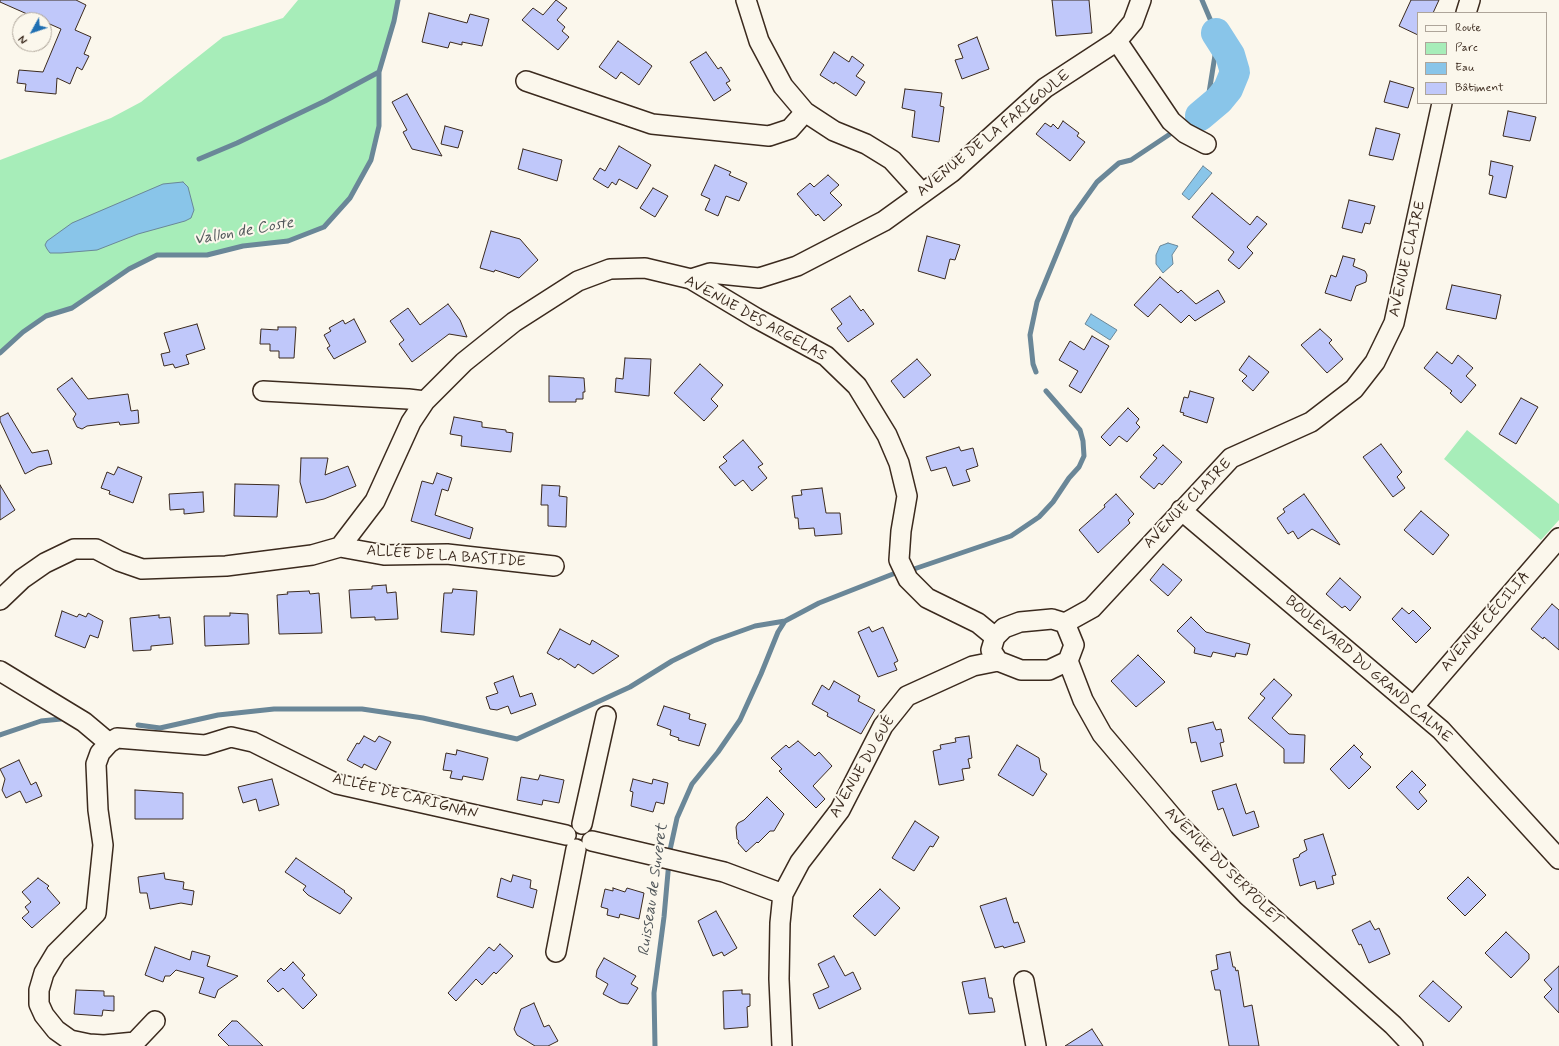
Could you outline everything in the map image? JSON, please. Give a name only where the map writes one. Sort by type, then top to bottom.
[{"type":"street","points":[[746,0],[759,41],[783,86],[805,112],[834,130],[866,144],[892,160],[922,193]]},
{"type":"street","name":"AVENUE DE LA FARIGOULE","points":[[691,279],[710,273],[759,278],[797,266],[884,221],[952,172],[1045,88],[1117,41],[1133,22],[1141,0]]},
{"type":"street","points":[[1466,12],[1470,0]]},
{"type":"street","points":[[1117,41],[1171,121],[1185,133],[1206,144]]},
{"type":"street","points":[[526,81],[652,124],[769,136],[790,129],[805,112]]},
{"type":"street","name":"AVENUE CLAIRE","points":[[1065,623],[1092,608],[1181,510],[1231,458],[1311,422],[1354,389],[1375,362],[1394,323],[1442,104]]},
{"type":"street","name":"AVENUE DES ARGELAS","points":[[340,547],[375,500],[411,422],[425,401],[464,362],[514,322],[578,281],[610,269],[645,268],[691,279],[756,318],[826,356],[857,386],[887,435],[900,463],[907,496],[901,531],[900,560],[908,579],[927,598],[978,623],[989,631],[994,637]]},
{"type":"street","points":[[263,391],[425,401]]},
{"type":"street","name":"BOULEVARD DU GRAND CALME","points":[[1181,510],[1442,730],[1559,859]]},
{"type":"street","name":"AVENUE CÉCILIA","points":[[1414,706],[1556,546]]},
{"type":"street","name":"ALLÉE DE LA BASTIDE","points":[[0,600],[22,579],[45,564],[74,549],[96,549],[142,569],[226,566],[312,555],[340,547],[384,555],[447,554],[554,566]]},
{"type":"street","points":[[1052,619],[1065,623],[1074,645],[1068,661],[1049,670],[1021,670],[998,661],[991,650],[994,637],[1004,628],[1020,622],[1052,619]]},
{"type":"street","name":"AVENUE DU GUÉ","points":[[782,1046],[779,979],[780,923],[783,894],[800,862],[840,810],[883,726],[907,696],[973,666],[998,661]]},
{"type":"street","name":"AVENUE DU SERPOLET","points":[[1068,661],[1084,700],[1102,734],[1179,825],[1248,896],[1393,1025],[1413,1046]]},
{"type":"street","points":[[0,671],[84,722],[109,743],[100,753],[96,764],[98,810],[103,845],[96,913],[56,954],[44,972],[39,990],[40,1004],[44,1015],[56,1030],[70,1040],[104,1045],[135,1042],[155,1021]]},
{"type":"street","points":[[556,952],[578,842],[592,836],[589,828],[582,824],[606,716]]},
{"type":"street","name":"ALLÉE DE CARIGNAN","points":[[109,743],[117,738],[124,738],[205,745],[231,737],[253,742],[337,784],[578,842],[724,872],[783,894]]},
{"type":"street","points":[[1024,981],[1036,1046]]},
{"type":"green space","points":[[298,0],[398,0],[394,21],[379,72],[379,126],[371,160],[350,198],[335,216],[324,227],[288,241],[243,246],[207,255],[157,255],[129,269],[72,308],[46,316],[23,332],[0,353],[0,160],[111,118],[141,102],[223,37],[283,18]]},
{"type":"green space","points":[[1467,430],[1559,504],[1559,520],[1541,540],[1444,459]]},
{"type":"water","points":[[1203,166],[1212,173],[1189,200],[1182,194]]},
{"type":"water","points":[[183,182],[188,187],[194,210],[191,218],[185,221],[138,234],[97,250],[50,253],[45,245],[47,241],[72,223],[163,184]]},
{"type":"water","points":[[1168,243],[1178,246],[1172,255],[1173,264],[1163,273],[1156,264],[1156,255],[1160,246]]},
{"type":"water","points":[[1091,314],[1117,330],[1110,340],[1085,324]]},
{"type":"building","points":[[0,0],[76,0],[86,5],[75,30],[91,37],[84,54],[89,56],[82,70],[77,67],[70,84],[57,78],[56,94],[25,91],[26,84],[17,83],[19,70],[43,72],[61,29],[52,25],[52,12],[23,12],[0,2]]},
{"type":"building","points":[[556,0],[567,8],[557,20],[565,27],[562,31],[569,37],[558,50],[522,20],[533,8],[543,15]]},
{"type":"building","points":[[1052,0],[1089,0],[1092,33],[1056,36]]},
{"type":"building","points":[[1411,0],[1439,0],[1433,12],[1417,12],[1417,35],[1399,26]]},
{"type":"building","points":[[429,13],[467,23],[470,14],[489,19],[482,46],[462,42],[462,45],[450,42],[448,48],[422,42]]},
{"type":"building","points":[[977,37],[989,69],[962,79],[955,60],[963,58],[958,45]]},
{"type":"building","points":[[618,41],[652,66],[639,85],[621,72],[616,79],[599,67]]},
{"type":"building","points":[[706,52],[718,69],[721,67],[730,81],[726,83],[731,90],[714,101],[690,62]]},
{"type":"building","points":[[834,52],[849,62],[852,56],[864,65],[856,76],[865,82],[856,96],[835,82],[834,84],[820,75]]},
{"type":"building","points":[[1390,81],[1414,88],[1408,108],[1384,102]]},
{"type":"building","points":[[905,89],[942,93],[940,106],[944,107],[939,142],[912,137],[915,111],[902,108]]},
{"type":"building","points":[[407,94],[442,156],[412,149],[403,132],[407,130],[392,102]]},
{"type":"building","points":[[1508,111],[1536,117],[1530,141],[1503,136]]},
{"type":"building","points":[[1063,121],[1079,133],[1077,136],[1085,142],[1070,161],[1036,134],[1045,123],[1051,127],[1053,124],[1058,129]]},
{"type":"building","points":[[445,126],[463,131],[458,148],[441,144]]},
{"type":"building","points":[[1376,128],[1400,134],[1393,160],[1369,155]]},
{"type":"building","points":[[619,146],[651,165],[637,189],[619,179],[616,185],[612,182],[608,188],[593,179],[600,168],[605,171]]},
{"type":"building","points":[[523,149],[562,160],[557,181],[518,169]]},
{"type":"building","points":[[1491,161],[1513,166],[1506,198],[1489,194],[1493,176],[1489,175]]},
{"type":"building","points":[[715,165],[731,172],[729,175],[747,183],[739,201],[726,196],[718,216],[705,210],[710,199],[701,195]]},
{"type":"building","points":[[828,175],[839,185],[830,193],[842,205],[824,221],[818,214],[816,216],[797,194],[810,183],[814,187]]},
{"type":"building","points":[[653,188],[668,196],[655,217],[640,208]]},
{"type":"building","points":[[1212,193],[1250,225],[1257,216],[1267,224],[1247,247],[1253,253],[1239,269],[1228,260],[1234,252],[1192,217]]},
{"type":"building","points":[[1349,200],[1375,206],[1370,224],[1365,223],[1362,233],[1342,228]]},
{"type":"building","points":[[491,231],[520,239],[538,260],[519,278],[495,270],[494,272],[480,268]]},
{"type":"building","points":[[927,236],[960,245],[955,260],[950,259],[945,279],[918,271]]},
{"type":"building","points":[[1343,256],[1355,259],[1353,266],[1365,271],[1367,275],[1366,282],[1356,286],[1351,301],[1325,293],[1331,275],[1336,277]]},
{"type":"building","points":[[1160,277],[1178,293],[1181,290],[1196,304],[1218,290],[1225,302],[1195,321],[1189,315],[1181,323],[1160,304],[1148,317],[1134,305]]},
{"type":"building","points":[[1452,285],[1501,295],[1496,319],[1446,309]]},
{"type":"building","points":[[850,296],[861,311],[863,309],[874,324],[848,342],[837,328],[842,324],[831,309]]},
{"type":"building","points":[[448,304],[460,320],[467,337],[449,334],[412,362],[399,344],[404,340],[390,321],[408,308],[420,325]]},
{"type":"building","points":[[354,319],[366,342],[334,359],[327,348],[330,346],[324,335],[331,331],[329,328],[343,320],[345,324]]},
{"type":"building","points":[[197,324],[205,349],[186,355],[189,364],[175,368],[173,364],[164,366],[161,354],[170,352],[164,333]]},
{"type":"building","points":[[278,327],[296,327],[294,358],[279,358],[279,351],[270,351],[270,344],[260,344],[261,329],[278,330]]},
{"type":"building","points":[[1320,329],[1332,340],[1329,343],[1343,359],[1327,373],[1301,345]]},
{"type":"building","points":[[1092,336],[1109,346],[1081,393],[1069,386],[1078,371],[1059,360],[1070,341],[1084,350]]},
{"type":"building","points":[[1437,352],[1452,364],[1458,355],[1473,368],[1466,376],[1476,385],[1461,403],[1450,393],[1452,391],[1424,368]]},
{"type":"building","points":[[1249,356],[1269,372],[1253,391],[1242,381],[1247,376],[1239,370]]},
{"type":"building","points":[[625,358],[651,359],[649,396],[615,392],[616,378],[623,379]]},
{"type":"building","points":[[917,359],[931,375],[904,398],[891,381]]},
{"type":"building","points":[[700,364],[723,385],[711,399],[718,406],[704,421],[674,393]]},
{"type":"building","points":[[549,376],[584,378],[585,392],[583,392],[583,399],[576,399],[576,402],[549,402]]},
{"type":"building","points":[[72,378],[88,399],[128,394],[131,411],[138,410],[139,423],[120,425],[119,422],[87,426],[82,429],[77,427],[73,419],[76,414],[57,389]]},
{"type":"building","points":[[1190,391],[1214,398],[1207,423],[1183,415],[1184,413],[1180,412],[1184,397],[1188,398]]},
{"type":"building","points":[[1521,398],[1538,407],[1516,444],[1499,434]]},
{"type":"building","points":[[1128,408],[1139,419],[1136,423],[1140,427],[1127,442],[1119,436],[1110,446],[1101,437]]},
{"type":"building","points":[[8,413],[32,453],[48,450],[52,464],[38,467],[25,474],[0,421],[0,417]]},
{"type":"building","points":[[454,417],[482,422],[482,427],[506,430],[506,432],[513,433],[511,452],[461,446],[462,436],[450,434]]},
{"type":"building","points":[[743,440],[763,464],[758,467],[767,478],[752,491],[743,480],[735,486],[719,467],[727,461],[723,457]]},
{"type":"building","points":[[1381,444],[1402,472],[1397,477],[1405,488],[1393,497],[1363,457]]},
{"type":"building","points":[[1163,445],[1182,462],[1162,485],[1159,483],[1154,489],[1140,477],[1157,458],[1153,455]]},
{"type":"building","points":[[959,447],[961,451],[973,448],[978,466],[966,470],[970,481],[953,486],[946,467],[931,471],[926,457]]},
{"type":"building","points":[[301,458],[328,458],[325,475],[348,466],[356,486],[324,499],[306,503],[300,482]]},
{"type":"building","points":[[118,467],[142,477],[133,503],[109,494],[110,491],[101,488],[107,472],[114,475]]},
{"type":"building","points":[[437,473],[452,478],[448,491],[442,489],[435,515],[473,528],[470,539],[411,521],[422,481],[433,484]]},
{"type":"building","points":[[235,484],[279,485],[277,517],[234,516]]},
{"type":"building","points":[[0,485],[15,510],[0,520]]},
{"type":"building","points":[[542,485],[560,486],[559,496],[567,497],[566,527],[548,526],[548,505],[541,505]]},
{"type":"building","points":[[822,488],[826,513],[840,513],[842,534],[815,536],[814,528],[799,529],[798,518],[795,518],[792,496],[802,495],[801,490]]},
{"type":"building","points":[[203,492],[204,512],[184,514],[184,509],[170,510],[169,494]]},
{"type":"building","points":[[1116,494],[1134,514],[1128,520],[1130,523],[1098,553],[1079,530],[1105,507],[1104,505]]},
{"type":"building","points":[[1304,494],[1340,545],[1312,529],[1298,539],[1293,531],[1288,534],[1277,518],[1285,512],[1283,509]]},
{"type":"building","points":[[1421,511],[1449,535],[1433,555],[1404,530]]},
{"type":"building","points":[[1163,564],[1182,580],[1168,596],[1150,580]]},
{"type":"building","points":[[1340,578],[1361,597],[1350,611],[1345,606],[1342,608],[1326,594]]},
{"type":"building","points":[[386,585],[387,593],[396,592],[398,619],[375,620],[375,617],[351,618],[349,590],[372,589],[372,586]]},
{"type":"building","points":[[453,589],[477,591],[474,635],[441,632],[444,593],[452,593]]},
{"type":"building","points":[[309,591],[310,594],[319,593],[322,633],[279,634],[277,595],[288,594],[287,592]]},
{"type":"building","points":[[1552,604],[1559,610],[1559,650],[1544,637],[1543,639],[1531,629]]},
{"type":"building","points":[[1402,608],[1409,614],[1413,610],[1431,628],[1416,643],[1392,619]]},
{"type":"building","points":[[62,611],[77,617],[79,614],[86,617],[88,613],[103,621],[98,638],[90,635],[85,648],[55,636]]},
{"type":"building","points":[[230,613],[248,614],[249,644],[205,646],[204,616],[230,616]]},
{"type":"building","points":[[159,615],[159,618],[170,617],[173,644],[151,646],[151,650],[133,651],[130,618]]},
{"type":"building","points":[[1191,617],[1206,632],[1250,644],[1247,655],[1236,653],[1235,657],[1213,652],[1211,657],[1194,653],[1195,648],[1177,631]]},
{"type":"building","points":[[869,627],[872,632],[883,627],[898,661],[894,663],[897,670],[878,677],[858,632]]},
{"type":"building","points":[[560,629],[590,645],[592,640],[619,656],[593,674],[578,664],[575,668],[560,658],[559,660],[547,653]]},
{"type":"building","points":[[1138,655],[1165,682],[1136,707],[1111,681]]},
{"type":"building","points":[[513,676],[520,697],[532,693],[536,705],[511,714],[508,706],[497,710],[490,709],[486,697],[498,693],[494,683]]},
{"type":"building","points":[[1274,679],[1292,695],[1272,718],[1289,734],[1305,735],[1304,763],[1284,763],[1284,749],[1248,718],[1265,698],[1260,694]]},
{"type":"building","points":[[834,681],[860,696],[858,701],[875,710],[861,734],[827,716],[828,713],[812,704],[822,685],[829,690]]},
{"type":"building","points":[[664,706],[690,714],[689,719],[706,724],[699,746],[678,740],[679,738],[670,735],[671,730],[657,725]]},
{"type":"building","points":[[1213,722],[1216,730],[1221,729],[1224,742],[1220,743],[1223,756],[1201,762],[1196,742],[1191,743],[1188,728]]},
{"type":"building","points":[[364,736],[375,742],[379,736],[391,742],[376,770],[364,764],[362,768],[347,760],[357,743],[359,744]]},
{"type":"building","points":[[969,736],[972,758],[968,759],[970,768],[962,769],[964,780],[939,785],[933,751],[941,749],[940,745],[956,742],[955,738]]},
{"type":"building","points":[[798,741],[815,756],[819,752],[832,766],[813,786],[825,799],[816,808],[779,771],[782,769],[771,758],[786,745],[789,748]]},
{"type":"building","points":[[1017,745],[1039,758],[1041,770],[1047,774],[1033,796],[998,775]]},
{"type":"building","points":[[1354,745],[1363,754],[1360,757],[1371,767],[1349,789],[1330,769]]},
{"type":"building","points":[[457,750],[488,758],[483,780],[463,776],[462,780],[450,778],[452,771],[443,770],[446,753],[456,755]]},
{"type":"building","points":[[19,760],[31,785],[36,782],[42,796],[26,803],[20,791],[6,798],[2,790],[5,779],[0,769]]},
{"type":"building","points":[[1412,771],[1426,785],[1419,792],[1427,801],[1418,810],[1396,787]]},
{"type":"building","points":[[540,775],[564,780],[559,803],[543,800],[542,805],[517,800],[521,777],[538,780]]},
{"type":"building","points":[[272,779],[279,805],[259,811],[256,799],[243,803],[238,787]]},
{"type":"building","points":[[633,779],[652,784],[653,779],[668,783],[664,804],[656,802],[653,812],[631,806],[633,792],[630,791]]},
{"type":"building","points":[[1236,784],[1246,814],[1254,811],[1259,827],[1233,836],[1223,808],[1218,810],[1212,791]]},
{"type":"building","points":[[135,790],[183,793],[183,819],[135,819]]},
{"type":"building","points":[[767,797],[784,814],[774,831],[770,831],[746,852],[738,843],[739,841],[737,839],[736,827],[738,823],[744,820]]},
{"type":"building","points":[[915,821],[939,837],[933,847],[930,846],[914,871],[892,858]]},
{"type":"building","points":[[1323,834],[1336,875],[1332,876],[1334,884],[1317,889],[1315,881],[1300,886],[1293,859],[1299,857],[1300,854],[1307,850],[1304,840]]},
{"type":"building","points":[[296,858],[345,891],[344,892],[352,898],[340,914],[308,895],[303,890],[306,886],[285,872]]},
{"type":"building","points":[[164,873],[165,879],[184,882],[183,889],[194,891],[192,905],[181,903],[150,909],[147,893],[140,893],[138,877]]},
{"type":"building","points":[[513,875],[531,880],[530,888],[537,890],[533,908],[497,897],[501,878],[511,882]]},
{"type":"building","points":[[1468,877],[1486,895],[1465,916],[1447,898]]},
{"type":"building","points":[[38,878],[49,886],[47,888],[60,903],[32,928],[22,918],[29,912],[25,907],[31,902],[22,892]]},
{"type":"building","points":[[613,888],[625,892],[627,888],[644,893],[639,919],[620,914],[619,918],[607,915],[608,909],[601,907],[605,889],[613,891]]},
{"type":"building","points":[[880,889],[900,908],[875,936],[853,916]]},
{"type":"building","points":[[1006,898],[1014,923],[1018,922],[1025,942],[1004,948],[1003,946],[995,948],[980,906]]},
{"type":"building","points":[[716,911],[737,948],[724,956],[722,952],[713,956],[698,921]]},
{"type":"building","points":[[1370,921],[1375,930],[1379,928],[1390,954],[1369,963],[1361,944],[1359,945],[1352,930]]},
{"type":"building","points":[[1506,932],[1529,954],[1529,959],[1511,978],[1485,953]]},
{"type":"building","points":[[500,944],[513,956],[496,974],[494,972],[482,985],[476,979],[456,1001],[448,993],[489,947],[494,951]]},
{"type":"building","points":[[155,947],[190,960],[192,951],[210,956],[207,966],[238,976],[218,990],[215,998],[199,993],[204,978],[176,970],[170,976],[165,976],[163,982],[145,975]]},
{"type":"building","points":[[1230,952],[1233,967],[1235,967],[1236,971],[1238,970],[1244,1007],[1252,1005],[1259,1046],[1229,1046],[1220,990],[1215,990],[1211,971],[1218,969],[1216,955]]},
{"type":"building","points":[[834,956],[845,976],[853,972],[861,989],[819,1009],[813,994],[829,987],[818,964]]},
{"type":"building","points":[[604,958],[636,976],[631,984],[638,988],[628,1004],[620,1003],[603,994],[608,984],[596,977],[597,970]]},
{"type":"building","points":[[293,962],[305,975],[302,978],[317,995],[303,1009],[283,988],[278,992],[267,981],[281,968],[284,971]]},
{"type":"building","points":[[1559,966],[1559,1013],[1544,997],[1552,989],[1544,980]]},
{"type":"building","points":[[985,978],[989,998],[992,998],[995,1012],[969,1014],[962,982]]},
{"type":"building","points":[[1433,981],[1462,1007],[1449,1022],[1419,996]]},
{"type":"building","points":[[76,990],[104,991],[104,996],[114,996],[114,1011],[103,1010],[102,1016],[74,1014]]},
{"type":"building","points":[[742,990],[742,994],[750,994],[750,1006],[747,1007],[748,1027],[724,1029],[723,991]]},
{"type":"building","points":[[534,1003],[544,1027],[549,1025],[558,1041],[548,1046],[535,1046],[517,1035],[514,1029],[521,1009]]},
{"type":"building","points":[[232,1021],[237,1021],[263,1046],[229,1046],[218,1035]]},
{"type":"building","points":[[1092,1029],[1103,1046],[1065,1046]]},
{"type":"waterway","name":"Vallon de Coste","points":[[0,353],[23,332],[46,316],[72,308],[129,269],[157,255],[207,255],[243,246],[288,241],[324,227],[350,198],[371,160],[379,126],[379,72],[394,21],[398,0]]},
{"type":"waterway","name":"Ruisseau de Suveret","points":[[1185,125],[1200,116],[1208,99],[1216,49],[1216,33],[1202,0]]},
{"type":"waterway","points":[[1200,116],[1219,100],[1228,89],[1235,72],[1230,55],[1216,33]]},
{"type":"waterway","points":[[199,159],[237,143],[325,101],[379,72]]},
{"type":"waterway","name":"Ruisseau de Suveret","points":[[1036,372],[1033,364],[1030,335],[1037,302],[1072,217],[1097,182],[1119,163],[1131,160],[1170,134]]},
{"type":"waterway","name":"Ruisseau de Suveret","points":[[914,569],[1011,536],[1039,517],[1053,502],[1069,478],[1079,467],[1084,456],[1083,441],[1080,430],[1046,391]]},
{"type":"waterway","name":"Ruisseau de Suveret","points":[[655,1046],[654,993],[664,917],[670,850],[677,818],[692,784],[718,752],[740,720],[778,632],[785,621],[819,603],[893,574]]},
{"type":"waterway","points":[[138,725],[160,728],[218,715],[274,709],[362,709],[423,718],[517,739],[630,687],[672,661],[713,641],[755,626],[785,621]]},
{"type":"waterway","points":[[0,735],[41,721],[61,719]]}]
